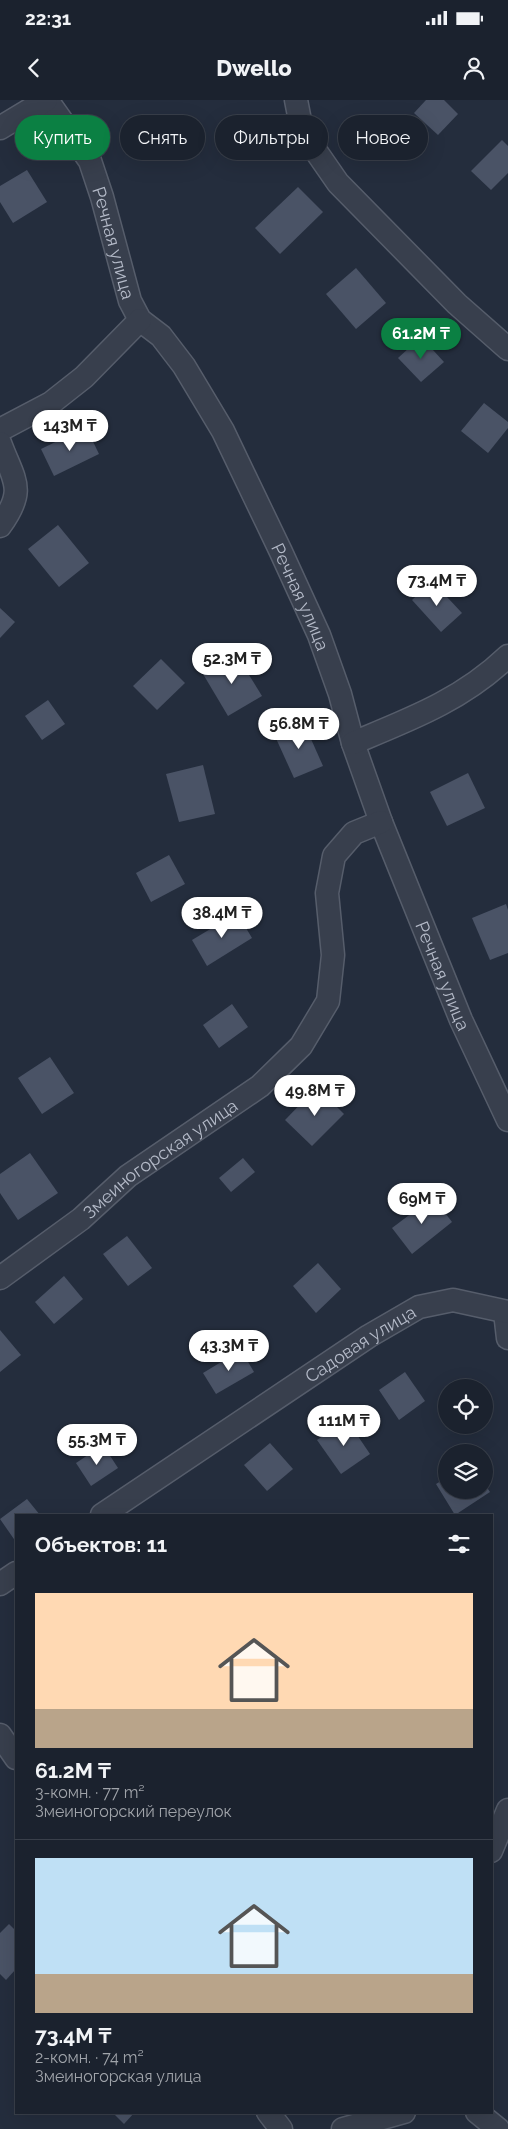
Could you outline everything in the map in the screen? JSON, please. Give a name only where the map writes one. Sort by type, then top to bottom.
[{"type":"street","points":[[0,128],[47,100]]},
{"type":"street","name":"Речная улица","points":[[47,100],[90,161],[102,197],[130,301],[140,320],[161,336],[184,366],[223,431],[319,635],[340,694],[353,743],[381,822],[460,1020],[508,1120]]},
{"type":"street","points":[[296,100],[302,131],[338,183],[457,304],[508,350]]},
{"type":"street","points":[[0,430],[51,403],[84,377],[140,320]]},
{"type":"street","points":[[0,443],[17,487],[16,502],[0,526]]},
{"type":"street","points":[[353,743],[436,708],[488,675],[508,656]]},
{"type":"street","name":"Змеиногорская улица","points":[[0,1278],[81,1219],[128,1176],[260,1086],[301,1046],[328,1001],[333,955],[327,893],[334,856],[354,833],[381,822]]},
{"type":"street","name":"Садовая улица","points":[[103,1514],[369,1336],[419,1307],[453,1300],[507,1312]]},
{"type":"street","points":[[507,1312],[508,1338]]},
{"type":"street","points":[[0,1584],[15,1574]]},
{"type":"street","points":[[0,1735],[15,1757]]},
{"type":"street","points":[[493,1846],[508,1810]]},
{"type":"street","points":[[270,2114],[281,2129]]},
{"type":"street","points":[[343,2129],[397,2114]]},
{"type":"street","points":[[480,2114],[498,2129]]},
{"type":"building","points":[[426,100],[444,100],[458,114],[438,135],[428,126],[428,115],[416,115],[414,113]]},
{"type":"building","points":[[502,140],[508,146],[508,173],[491,190],[471,171]]},
{"type":"building","points":[[27,170],[47,202],[13,223],[0,202],[0,186]]},
{"type":"building","points":[[298,187],[323,212],[280,254],[255,228]]},
{"type":"building","points":[[356,268],[386,303],[356,329],[326,294]]},
{"type":"building","points":[[421,337],[444,362],[421,382],[398,358]]},
{"type":"building","points":[[484,403],[508,422],[508,428],[488,453],[461,431]]},
{"type":"building","points":[[86,427],[99,454],[54,476],[41,449]]},
{"type":"building","points":[[58,525],[89,563],[59,587],[28,549]]},
{"type":"building","points":[[432,581],[462,613],[441,632],[412,600]]},
{"type":"building","points":[[0,608],[15,622],[0,638]]},
{"type":"building","points":[[236,654],[262,696],[228,716],[203,674]]},
{"type":"building","points":[[161,659],[185,683],[157,710],[133,686]]},
{"type":"building","points":[[48,700],[65,724],[42,740],[25,716]]},
{"type":"building","points":[[303,721],[323,766],[294,778],[274,734]]},
{"type":"building","points":[[203,765],[215,814],[179,822],[166,774]]},
{"type":"building","points":[[468,773],[485,808],[447,826],[430,792]]},
{"type":"building","points":[[169,855],[185,884],[151,902],[136,873]]},
{"type":"building","points":[[506,904],[508,910],[508,953],[490,960],[472,918]]},
{"type":"building","points":[[237,913],[252,938],[207,966],[192,940]]},
{"type":"building","points":[[232,1004],[248,1027],[219,1048],[203,1025]]},
{"type":"building","points":[[50,1057],[74,1093],[42,1114],[18,1078]]},
{"type":"building","points":[[317,1087],[344,1114],[312,1146],[285,1120]]},
{"type":"building","points":[[30,1153],[58,1193],[18,1220],[0,1193],[0,1174]]},
{"type":"building","points":[[243,1158],[255,1172],[231,1192],[219,1178]]},
{"type":"building","points":[[433,1197],[452,1222],[412,1254],[392,1228]]},
{"type":"building","points":[[127,1236],[152,1268],[128,1286],[103,1254]]},
{"type":"building","points":[[318,1263],[341,1289],[316,1313],[293,1286]]},
{"type":"building","points":[[64,1276],[83,1299],[54,1324],[35,1302]]},
{"type":"building","points":[[0,1330],[21,1355],[0,1372]]},
{"type":"building","points":[[241,1350],[254,1372],[216,1394],[203,1373]]},
{"type":"building","points":[[405,1372],[425,1401],[399,1420],[379,1390]]},
{"type":"building","points":[[347,1420],[370,1454],[341,1474],[317,1440]]},
{"type":"building","points":[[270,1443],[293,1469],[267,1491],[244,1465]]},
{"type":"building","points":[[103,1445],[118,1468],[91,1486],[76,1463]]},
{"type":"building","points":[[27,1499],[39,1514],[15,1514],[15,1541],[0,1519]]},
{"type":"building","points":[[445,1499],[479,1499],[457,1514],[454,1514]]},
{"type":"building","points":[[9,1924],[15,1930],[15,1970],[6,1980],[0,1974],[0,1933]]},
{"type":"building","points":[[114,2114],[133,2114],[124,2124]]}]
